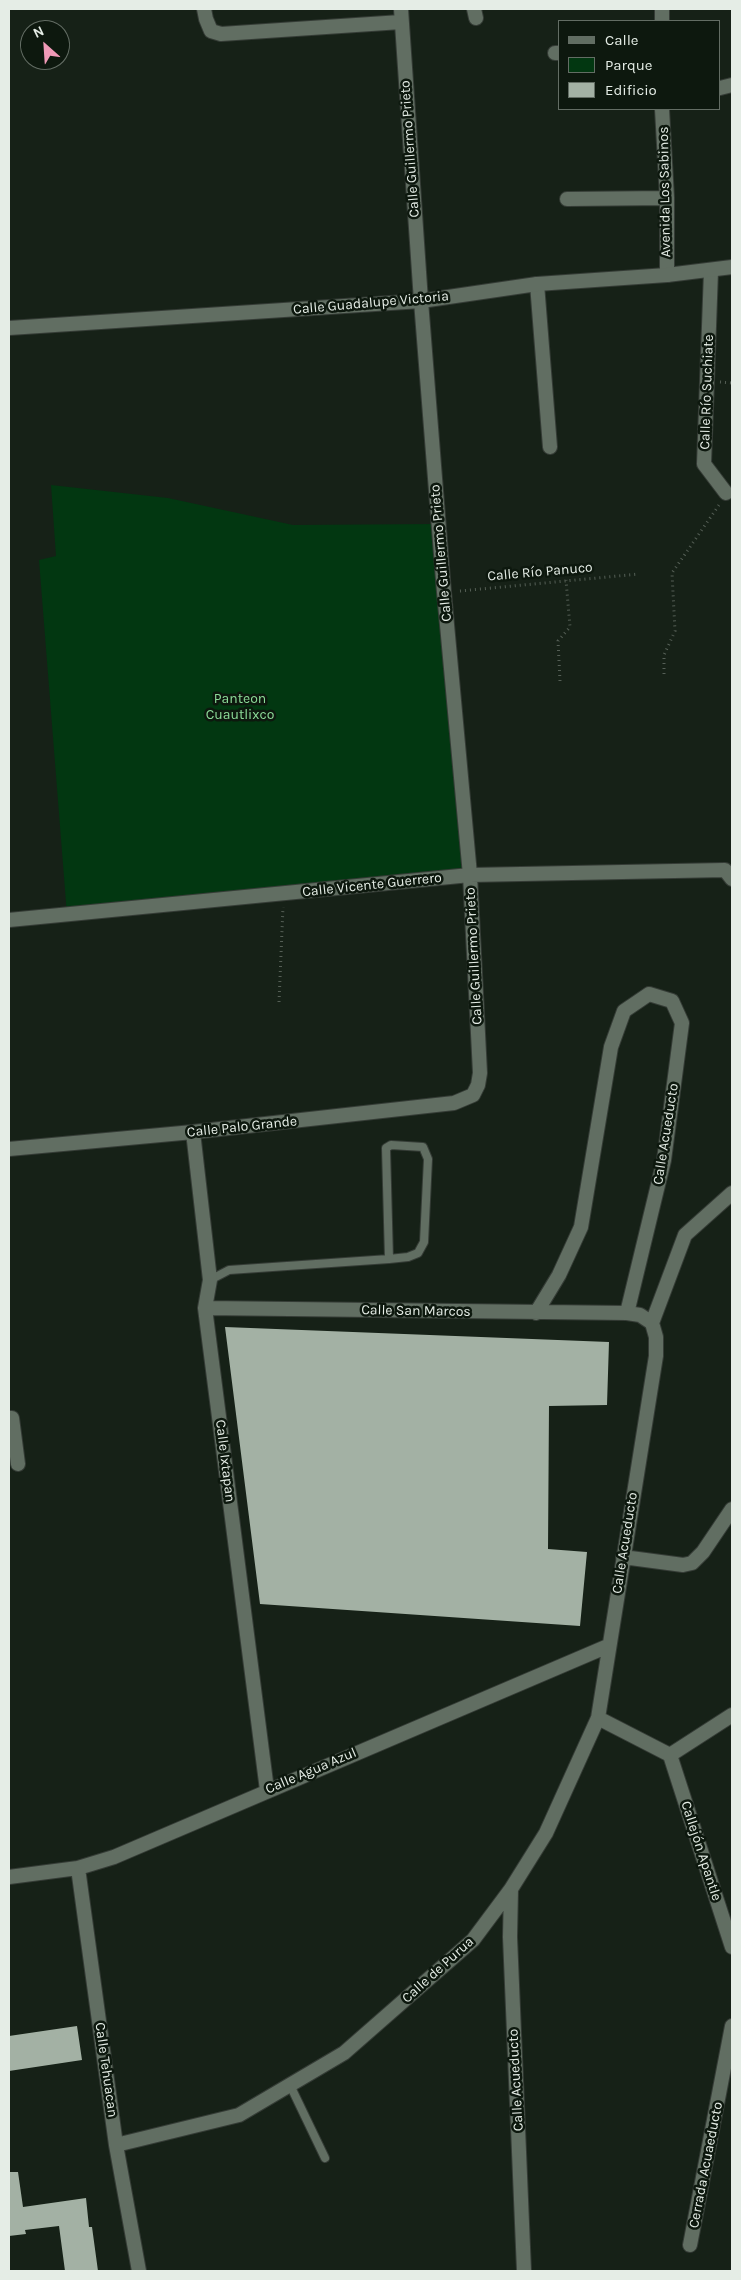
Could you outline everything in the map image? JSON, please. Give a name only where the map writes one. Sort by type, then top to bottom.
[{"type":"street","points":[[204,9],[211,31],[221,34],[401,15]]},
{"type":"street","name":"Calle Guillermo Prieto","points":[[401,15],[444,592],[470,875],[480,1073],[478,1085],[473,1095]]},
{"type":"street","name":"Avenida Los Sabinos","points":[[662,110],[667,198],[667,275]]},
{"type":"street","points":[[567,199],[667,198]]},
{"type":"street","name":"Calle Guadalupe Victoria","points":[[9,328],[421,301],[537,284],[667,275],[732,267]]},
{"type":"street","name":"Calle Río Suchiate","points":[[711,270],[704,464],[726,493]]},
{"type":"street","points":[[537,284],[550,447]]},
{"type":"street","name":"Calle Vicente Guerrero","points":[[9,920],[470,875],[725,870],[732,879]]},
{"type":"street","name":"Calle Acueducto","points":[[536,1313],[559,1275],[581,1227],[611,1046],[624,1011],[649,994],[672,1002],[682,1023],[664,1160],[626,1313]]},
{"type":"street","name":"Calle Palo Grande","points":[[9,1149],[193,1132],[454,1103],[473,1095]]},
{"type":"street","name":"Calle Ixtapan","points":[[193,1132],[210,1280],[205,1308],[267,1790]]},
{"type":"street","points":[[626,1313],[640,1315],[652,1323],[685,1235],[732,1193]]},
{"type":"street","name":"Calle San Marcos","points":[[205,1308],[626,1313]]},
{"type":"street","name":"Calle Acueducto","points":[[608,1646],[656,1356],[656,1337],[652,1323]]},
{"type":"street","points":[[9,1418],[12,1418],[18,1464]]},
{"type":"street","points":[[623,1557],[684,1565],[692,1563],[703,1552],[732,1509]]},
{"type":"street","name":"Calle Agua Azul","points":[[9,1877],[78,1868],[114,1856],[608,1646]]},
{"type":"street","name":"Calle de Purua","points":[[116,2145],[239,2115],[344,2053],[473,1940],[511,1889],[546,1833],[598,1718],[608,1646]]},
{"type":"street","points":[[598,1718],[670,1755],[732,1715]]},
{"type":"street","name":"Callejón Apantle","points":[[670,1755],[732,1947]]},
{"type":"street","name":"Calle Tehuacan","points":[[78,1868],[116,2145],[139,2271]]},
{"type":"street","name":"Calle Acueducto","points":[[511,1889],[510,1938],[524,2271]]},
{"type":"street","name":"Cerrada Acuaeducto","points":[[690,2245],[732,2026]]},
{"type":"lane","points":[[210,1280],[229,1270],[389,1259],[408,1257],[418,1253],[424,1242],[428,1159],[423,1147],[392,1144],[386,1148],[389,1259]]},
{"type":"lane","points":[[290,2085],[325,2158]]},
{"type":"path","points":[[664,674],[664,655],[675,632],[672,573],[716,511],[726,493]]},
{"type":"path","name":"Calle Río Panuco","points":[[444,592],[639,574]]},
{"type":"path","points":[[560,681],[558,641],[570,627],[566,580]]},
{"type":"path","points":[[279,1002],[284,894]]},
{"type":"green space","name":"Panteon Cuautlixco","points":[[51,485],[168,498],[293,525],[439,524],[470,875],[67,915],[39,560],[56,556]]},
{"type":"building","points":[[225,1327],[609,1342],[607,1405],[549,1406],[548,1549],[587,1552],[580,1626],[260,1604]]},
{"type":"building","points":[[77,2026],[82,2060],[9,2071],[9,2036]]},
{"type":"building","points":[[9,2172],[18,2172],[23,2207],[86,2198],[89,2227],[92,2227],[98,2271],[65,2271],[59,2226],[25,2230],[26,2234],[9,2236]]}]
